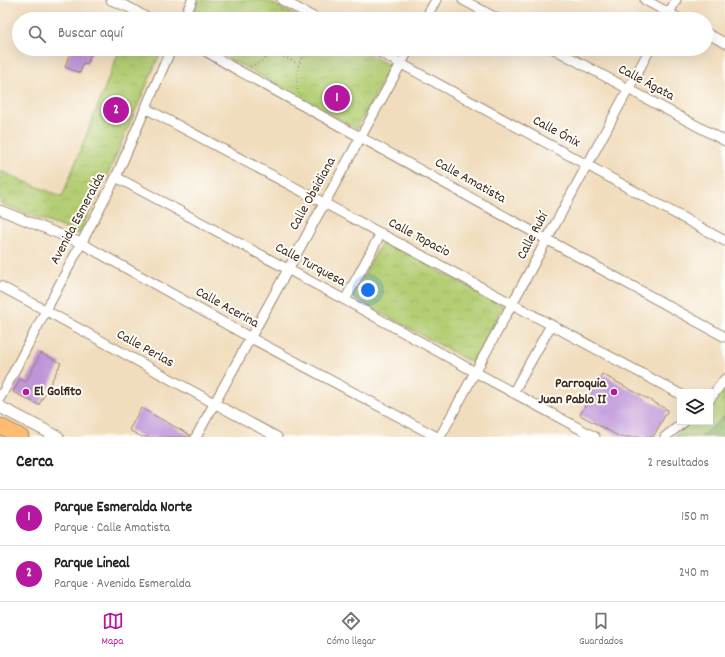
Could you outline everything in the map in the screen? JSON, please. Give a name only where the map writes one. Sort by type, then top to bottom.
[{"type":"highway","points":[[0,426],[20,436]]},
{"type":"street","points":[[111,0],[132,4],[141,12]]},
{"type":"street","points":[[187,12],[192,0]]},
{"type":"street","points":[[282,0],[304,12]]},
{"type":"street","points":[[429,12],[436,0]]},
{"type":"street","points":[[463,0],[485,12]]},
{"type":"street","points":[[645,0],[662,12]]},
{"type":"street","points":[[670,12],[676,0]]},
{"type":"street","points":[[713,37],[725,43]]},
{"type":"street","name":"Avenida Esmeralda","points":[[0,398],[116,177],[168,56]]},
{"type":"street","name":"Calle Amatista","points":[[214,56],[725,337]]},
{"type":"street","name":"Calle Ónix","points":[[387,56],[725,241]]},
{"type":"street","name":"Calle Obsidiana","points":[[196,437],[405,56]]},
{"type":"street","name":"Calle Ágata","points":[[567,56],[725,141]]},
{"type":"street","name":"Calle Rubí","points":[[439,437],[646,56]]},
{"type":"street","name":"Calle Topacio","points":[[146,108],[677,392]]},
{"type":"street","name":"Calle Turquesa","points":[[116,177],[595,437]]},
{"type":"street","name":"Calle Acerina","points":[[0,210],[81,243],[250,338],[439,437]]},
{"type":"street","points":[[345,300],[381,233]]},
{"type":"street","name":"Calle Perlas","points":[[0,286],[277,437]]},
{"type":"street","points":[[513,393],[551,325]]},
{"type":"street","points":[[713,395],[725,379]]},
{"type":"street","points":[[0,407],[58,437]]},
{"type":"street","points":[[665,437],[680,425]]},
{"type":"path","points":[[234,68],[245,68],[256,65],[268,56]]},
{"type":"path","points":[[285,56],[299,64]]},
{"type":"path","points":[[303,56],[296,74],[296,84],[301,99],[310,110]]},
{"type":"green space","points":[[200,0],[266,0],[288,12],[194,12]]},
{"type":"green space","points":[[117,56],[159,56],[108,174],[79,234],[0,203],[0,171],[62,197]]},
{"type":"green space","points":[[225,56],[371,56],[390,66],[357,129]]},
{"type":"green space","points":[[383,240],[504,306],[473,363],[352,297]]},
{"type":"green space","points":[[725,387],[725,415],[701,437],[674,437],[687,425],[713,425],[713,400]]},
{"type":"green space","points":[[725,415],[725,437],[701,437]]},
{"type":"building","points":[[69,56],[90,56],[87,64],[83,63],[80,73],[65,67]]},
{"type":"building","points":[[41,353],[61,363],[39,405],[13,392],[20,379],[26,382]]},
{"type":"building","name":"Parroquia Juan Pablo II","points":[[602,374],[668,410],[653,437],[620,437],[580,415]]},
{"type":"building","points":[[141,408],[190,435],[190,437],[142,437],[129,430]]},
{"type":"place","name":"Parque Esmeralda Norte","points":[[337,98]]},
{"type":"place","name":"Parque Lineal","points":[[116,110]]},
{"type":"place","name":"El Golfito","points":[[26,392]]},
{"type":"place","name":"Parroquia Juan Pablo II","points":[[614,392]]}]
